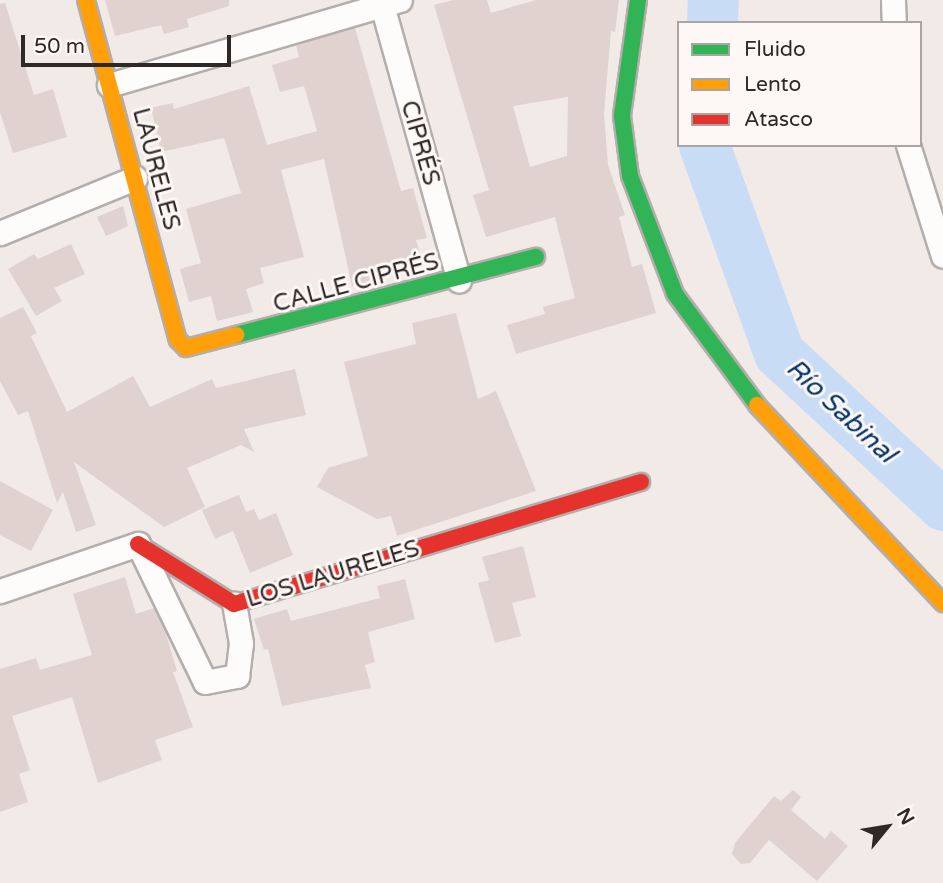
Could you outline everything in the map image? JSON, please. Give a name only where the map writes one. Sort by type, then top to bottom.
[{"type":"street","name":"LAURELES","points":[[86,0],[178,340],[186,348]]},
{"type":"street","points":[[638,0],[622,116],[630,176],[675,294],[766,418],[943,603]]},
{"type":"street","points":[[893,0],[894,21]]},
{"type":"street","points":[[109,85],[391,3]]},
{"type":"street","name":"CIPRÉS","points":[[391,3],[459,280]]},
{"type":"street","points":[[909,147],[943,256]]},
{"type":"street","points":[[0,233],[135,178]]},
{"type":"street","name":"CALLE CIPRÉS","points":[[186,348],[459,280],[536,257]]},
{"type":"street","name":"LOS LAURELES","points":[[138,544],[234,604],[641,482]]},
{"type":"street","points":[[0,591],[138,544],[205,682],[237,676],[241,643],[234,604]]},
{"type":"building","points":[[105,0],[229,0],[229,6],[187,19],[189,27],[164,34],[161,25],[115,36]]},
{"type":"building","points":[[453,0],[487,0],[491,13],[536,0],[619,0],[615,32],[611,31],[604,114],[608,165],[625,215],[619,217],[632,267],[642,264],[656,313],[516,354],[507,325],[545,314],[543,307],[575,298],[555,217],[486,237],[473,195],[489,190],[434,5]],"holes":[[[568,97],[567,156],[530,167],[513,106]]]},
{"type":"building","points":[[5,3],[34,95],[53,89],[67,137],[13,153],[0,112],[0,4]]},
{"type":"building","points":[[355,28],[401,191],[413,188],[427,238],[416,240],[424,267],[352,286],[324,159],[281,170],[304,257],[260,268],[264,283],[246,289],[253,312],[217,321],[211,296],[189,302],[180,269],[201,263],[186,209],[241,193],[224,138],[161,152],[151,108],[173,103],[174,109],[249,86],[267,145],[317,131],[304,86],[280,92],[272,65],[299,57],[296,45]]},
{"type":"building","points":[[123,206],[128,226],[106,236],[97,217]]},
{"type":"building","points":[[71,244],[85,274],[54,288],[62,301],[36,316],[8,269],[34,254],[38,259]]},
{"type":"building","points":[[23,307],[37,333],[31,336],[67,412],[133,376],[150,407],[212,379],[216,388],[295,369],[306,415],[244,429],[254,452],[241,445],[187,468],[205,507],[164,527],[74,462],[96,525],[76,532],[63,492],[57,503],[28,411],[18,415],[0,381],[0,318]]},
{"type":"building","points":[[456,313],[478,399],[496,391],[536,491],[397,536],[391,516],[377,519],[317,487],[328,468],[368,456],[344,362],[416,344],[412,323]]},
{"type":"building","points":[[0,481],[53,510],[31,551],[0,535]]},
{"type":"building","points":[[239,495],[246,512],[254,509],[259,520],[276,513],[293,555],[250,573],[233,531],[215,539],[202,510]]},
{"type":"building","points":[[523,546],[536,597],[512,603],[521,636],[495,643],[478,583],[489,580],[482,557]]},
{"type":"building","points":[[125,577],[136,614],[154,608],[166,634],[177,671],[173,672],[193,727],[155,740],[162,760],[98,783],[72,697],[12,716],[30,770],[19,774],[28,802],[0,812],[0,669],[36,658],[40,670],[92,655],[73,594]]},
{"type":"building","points":[[405,579],[415,619],[368,632],[375,662],[365,665],[371,688],[282,706],[268,649],[264,650],[254,619],[287,609],[291,621],[380,598],[377,586]]},
{"type":"building","points":[[793,790],[801,797],[791,810],[825,839],[831,831],[848,846],[817,881],[769,840],[750,863],[741,864],[732,854],[735,843],[774,796],[781,801]]},
{"type":"waterway","name":"Río Sabinal","points":[[712,21],[713,0]]},
{"type":"waterway","name":"Río Sabinal","points":[[705,147],[779,353],[943,505]]},
{"type":"traffic: fast","points":[[638,0],[622,116],[630,176],[675,294],[757,405]]},
{"type":"traffic: fast","points":[[236,335],[536,257]]},
{"type":"traffic: slow","points":[[86,0],[178,340],[186,348],[236,335]]},
{"type":"traffic: slow","points":[[757,405],[943,603]]},
{"type":"traffic: jam","points":[[138,544],[234,604],[641,482]]}]
